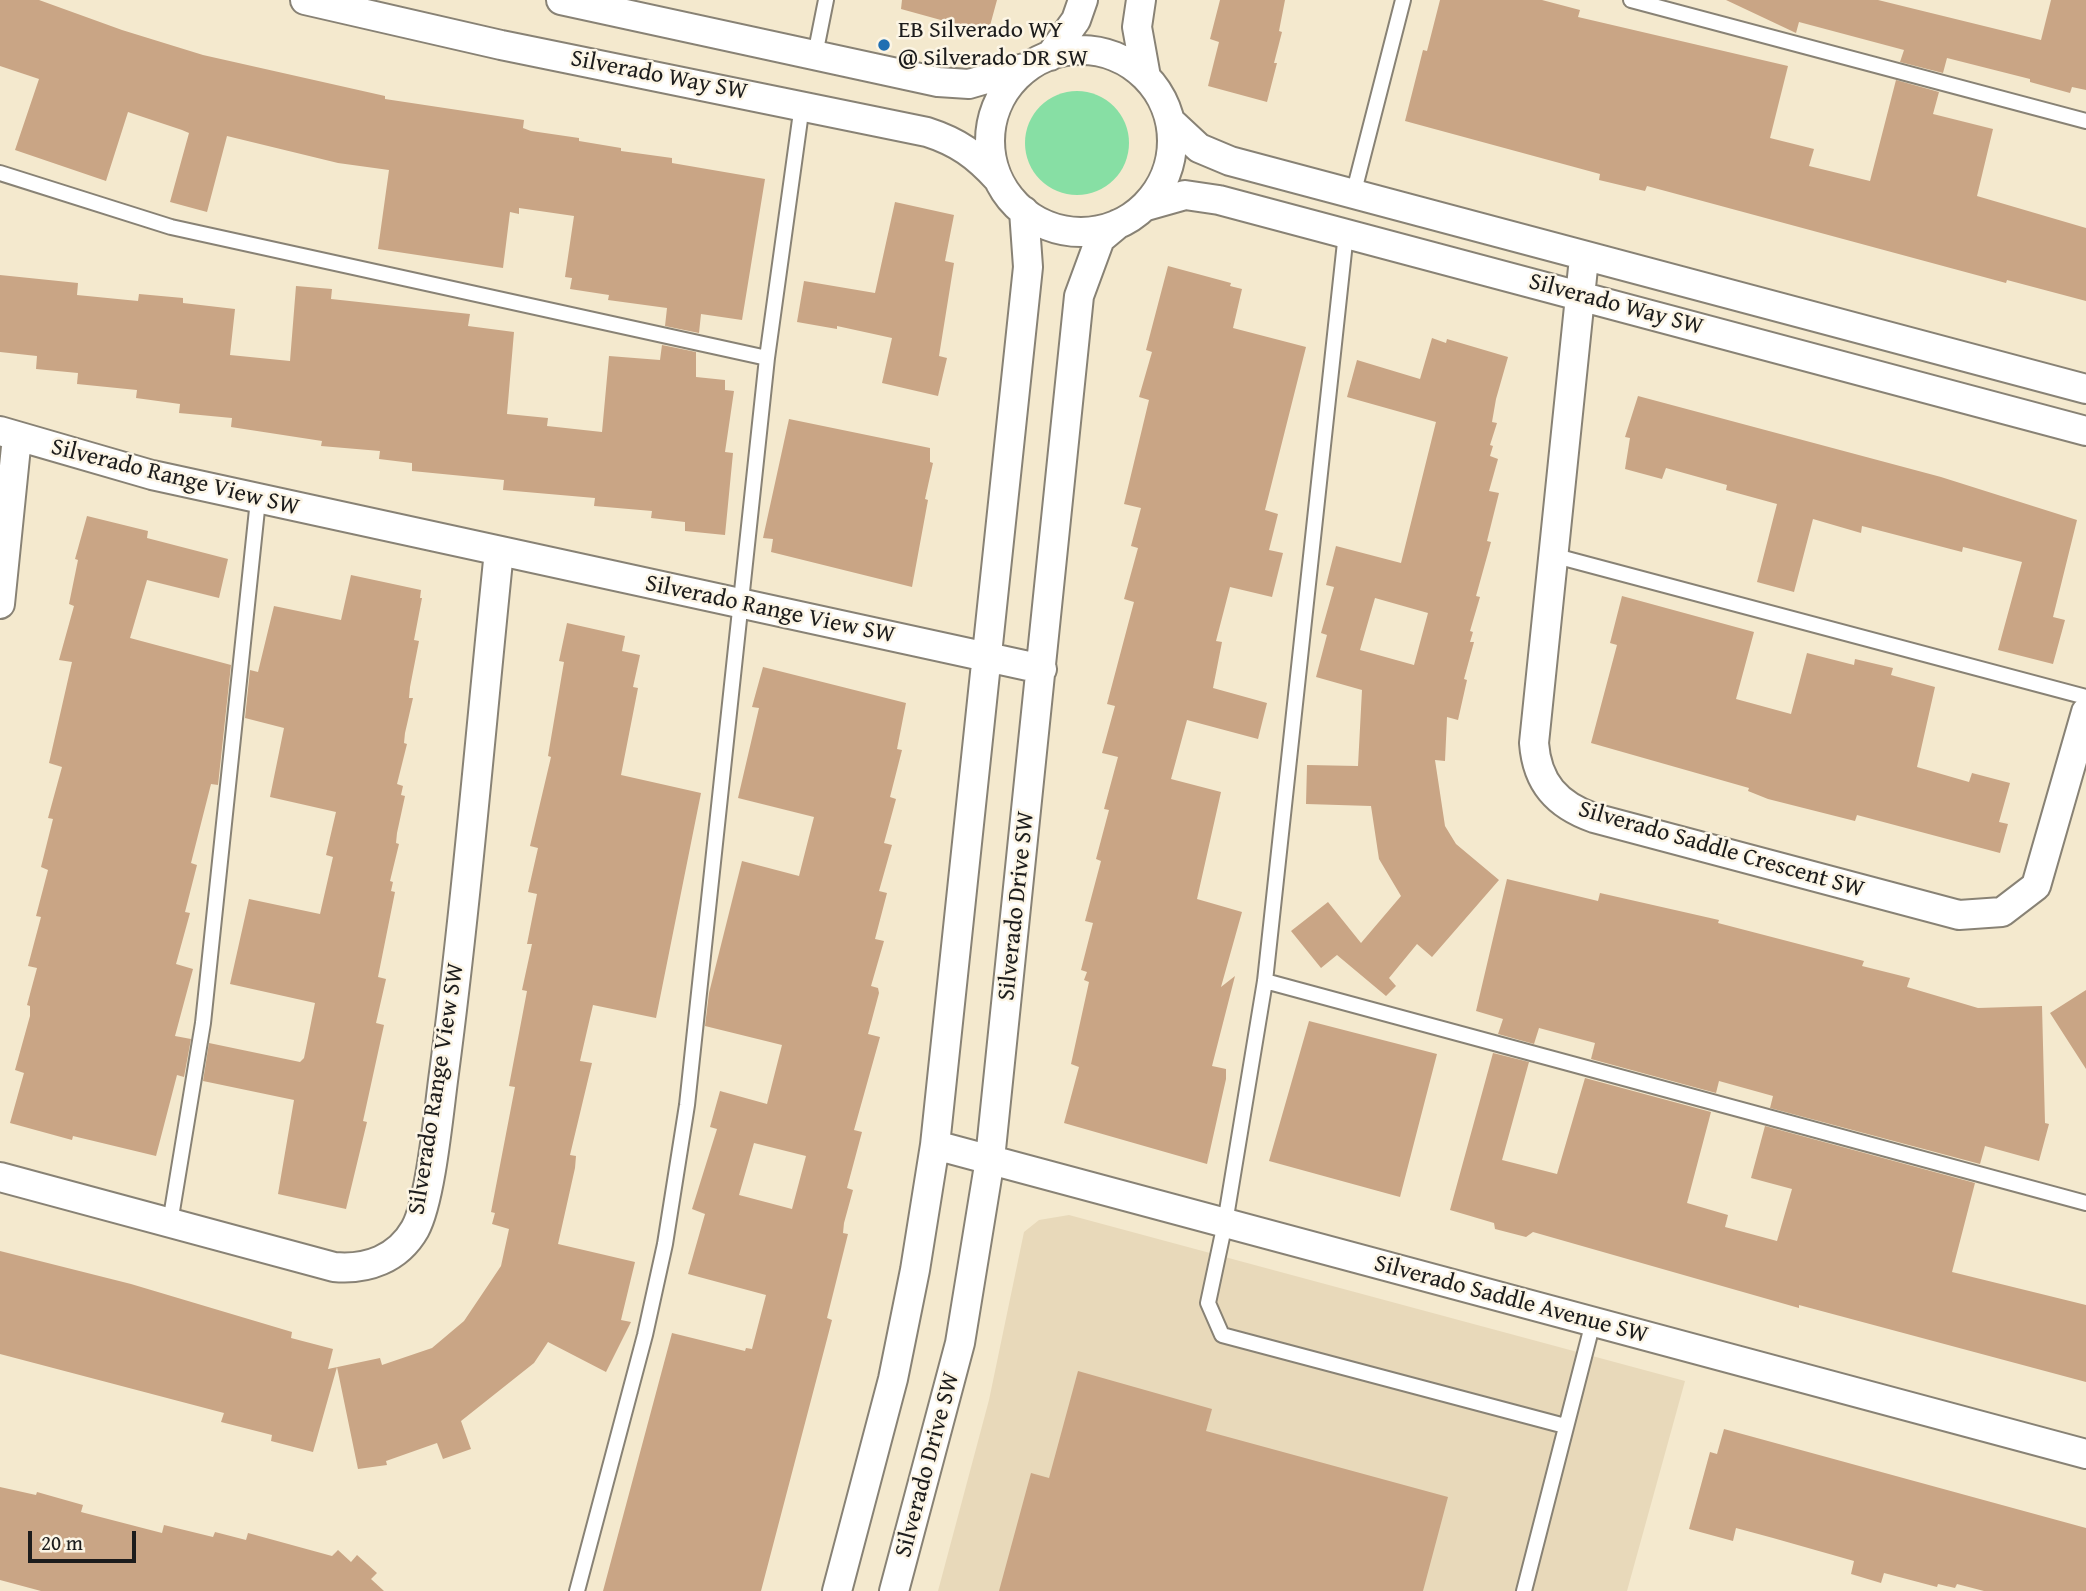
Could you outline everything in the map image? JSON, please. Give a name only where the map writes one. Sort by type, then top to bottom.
[{"type":"street","name":"Silverado Way SW","points":[[305,0],[501,45],[802,105],[954,141],[973,153],[998,179]]},
{"type":"street","points":[[561,0],[938,82],[969,83],[1040,61],[1089,50],[1111,55],[1146,77],[1159,93],[1170,121],[1172,149],[1162,184],[1146,205],[1118,224],[1090,232],[1066,231],[1040,222],[1024,211],[998,179],[990,150],[991,129],[998,106],[1009,85],[1040,61],[1076,20],[1083,0]]},
{"type":"street","points":[[1141,0],[1137,27],[1146,77]]},
{"type":"street","name":"Silverado Way SW","points":[[1170,121],[1199,148],[1230,161],[1584,258],[2086,389]]},
{"type":"street","name":"Silverado Way SW","points":[[1146,205],[1185,195],[1219,200],[2086,431]]},
{"type":"street","points":[[836,1591],[893,1379],[915,1270],[935,1144],[1028,267],[1024,211]]},
{"type":"street","name":"Silverado Drive SW","points":[[894,1591],[960,1343],[990,1159],[1079,296],[1100,239],[1118,224]]},
{"type":"street","name":"Silverado Saddle Crescent SW","points":[[1584,258],[1534,743],[1535,760],[1552,795],[1571,810],[1594,818],[1958,915],[2001,912],[2036,886],[2086,712]]},
{"type":"street","name":"Silverado Range View SW","points":[[0,604],[8,434],[139,472],[258,500],[1042,669]]},
{"type":"street","name":"Silverado Range View SW","points":[[0,1177],[334,1266],[353,1268],[375,1264],[390,1255],[416,1227],[424,1203],[455,990],[499,551]]},
{"type":"street","name":"Silverado Saddle Avenue SW","points":[[935,1144],[2086,1454]]},
{"type":"lane","points":[[815,55],[826,0]]},
{"type":"lane","points":[[1353,195],[1404,0]]},
{"type":"lane","points":[[1631,0],[2086,121]]},
{"type":"lane","points":[[577,1591],[645,1335],[666,1244],[687,1105],[767,358],[802,105]]},
{"type":"lane","points":[[0,173],[171,227],[767,358]]},
{"type":"lane","points":[[1346,233],[1265,981],[1225,1223],[1208,1303],[1222,1335],[1565,1426]]},
{"type":"lane","points":[[170,1223],[203,1023],[258,500]]},
{"type":"lane","points":[[1552,555],[2086,697]]},
{"type":"lane","points":[[1265,981],[2086,1203]]},
{"type":"lane","points":[[1524,1591],[1593,1322]]},
{"type":"shaded area","points":[[1069,1215],[1685,1381],[1627,1591],[938,1591],[989,1400],[1024,1232],[1039,1220]]},
{"type":"green space","points":[[1077,91],[1097,95],[1120,114],[1125,123],[1129,143],[1125,163],[1106,186],[1097,191],[1077,195],[1057,191],[1034,172],[1029,163],[1025,143],[1029,123],[1048,100],[1057,95]]},
{"type":"building","points":[[0,0],[39,0],[203,55],[385,96],[385,99],[524,120],[523,128],[531,131],[579,138],[579,141],[621,148],[621,151],[672,158],[672,163],[765,179],[742,320],[701,314],[699,333],[665,326],[667,308],[608,300],[609,295],[570,289],[572,278],[565,277],[574,216],[519,208],[519,214],[510,212],[503,268],[378,249],[389,170],[338,163],[227,136],[207,212],[170,202],[189,133],[128,112],[106,181],[15,150],[39,79],[0,66]]},
{"type":"building","points":[[902,0],[997,0],[988,33],[901,9]]},
{"type":"building","points":[[1220,0],[1285,0],[1279,31],[1282,32],[1274,63],[1277,63],[1267,102],[1208,86],[1219,42],[1210,39]]},
{"type":"building","points":[[1440,0],[1542,0],[1580,10],[1578,17],[1788,66],[1770,138],[1814,149],[1809,166],[1870,181],[1896,80],[1939,92],[1933,114],[1993,129],[1977,196],[2086,228],[2086,301],[2007,280],[2006,283],[1647,186],[1645,191],[1599,180],[1600,174],[1405,121],[1423,50],[1427,51]]},
{"type":"building","points":[[1726,0],[1878,0],[2041,40],[2051,0],[2086,0],[2086,90],[2072,87],[2070,93],[2030,82],[2030,79],[1947,58],[1943,73],[1900,62],[1904,50],[1799,22],[1796,33]]},
{"type":"building","points":[[895,202],[954,215],[945,261],[954,263],[939,356],[947,358],[938,396],[882,383],[892,338],[837,326],[837,329],[797,322],[804,281],[875,293]]},
{"type":"building","points":[[1168,266],[1231,283],[1230,286],[1242,289],[1233,328],[1306,347],[1265,510],[1278,514],[1269,550],[1283,553],[1272,597],[1230,587],[1216,641],[1222,642],[1213,688],[1267,703],[1258,739],[1187,720],[1171,779],[1221,792],[1197,899],[1242,912],[1221,987],[1235,976],[1212,1066],[1226,1069],[1226,1079],[1207,1164],[1064,1123],[1079,1067],[1071,1064],[1089,982],[1084,980],[1087,972],[1081,970],[1093,923],[1085,921],[1101,861],[1096,859],[1109,810],[1104,809],[1118,757],[1102,753],[1115,706],[1107,704],[1134,602],[1124,599],[1138,548],[1131,546],[1141,508],[1124,504],[1149,400],[1139,397],[1152,352],[1146,350]]},
{"type":"building","points":[[0,275],[78,283],[77,295],[138,301],[139,294],[183,298],[183,303],[235,309],[230,355],[290,361],[296,286],[332,289],[331,299],[470,314],[468,326],[514,332],[507,414],[548,418],[547,426],[602,432],[609,356],[660,360],[662,345],[696,352],[696,377],[725,380],[725,390],[734,391],[725,452],[733,453],[725,535],[685,531],[685,522],[651,518],[652,511],[594,506],[595,498],[503,490],[504,480],[412,471],[412,463],[379,459],[380,451],[321,446],[322,441],[231,427],[232,418],[179,413],[180,404],[136,398],[137,390],[77,384],[78,373],[36,369],[37,356],[0,352]]},
{"type":"building","points":[[1432,338],[1446,343],[1447,339],[1508,357],[1492,422],[1497,423],[1490,445],[1493,446],[1490,456],[1498,459],[1489,491],[1499,493],[1487,541],[1491,542],[1476,596],[1480,597],[1470,631],[1473,632],[1470,642],[1474,642],[1464,679],[1467,680],[1458,720],[1447,717],[1445,761],[1435,760],[1445,826],[1456,844],[1499,880],[1432,957],[1417,944],[1389,978],[1396,986],[1386,996],[1337,955],[1321,968],[1291,931],[1328,902],[1361,943],[1401,896],[1379,859],[1371,806],[1306,804],[1307,765],[1358,766],[1362,690],[1316,677],[1327,635],[1321,633],[1334,587],[1326,585],[1336,546],[1401,563],[1436,422],[1347,397],[1357,360],[1420,379]],"holes":[[[1375,598],[1428,613],[1414,665],[1360,650]]]},
{"type":"building","points":[[1638,396],[1941,477],[2077,520],[2053,617],[2065,620],[2053,664],[1998,650],[2022,562],[1963,547],[1962,552],[1862,526],[1861,533],[1813,519],[1794,592],[1757,582],[1777,504],[1726,490],[1727,485],[1666,468],[1662,479],[1625,469],[1630,438],[1625,437]]},
{"type":"building","points":[[789,419],[930,448],[930,462],[933,463],[912,587],[771,552],[773,539],[763,538]]},
{"type":"building","points":[[87,516],[148,531],[147,538],[228,559],[219,598],[147,580],[130,638],[231,665],[218,785],[211,784],[191,863],[197,865],[185,912],[190,913],[176,964],[193,969],[175,1036],[191,1039],[184,1077],[177,1075],[156,1156],[73,1136],[72,1140],[10,1123],[24,1073],[15,1070],[30,1016],[30,1006],[27,1005],[37,968],[28,966],[41,917],[36,916],[48,870],[41,867],[53,819],[48,818],[62,767],[49,763],[72,662],[59,660],[74,606],[69,604],[78,560],[75,559]]},
{"type":"building","points":[[351,575],[421,590],[422,598],[414,640],[419,641],[410,687],[409,698],[413,698],[405,733],[404,743],[407,744],[397,784],[403,786],[401,795],[405,796],[397,833],[396,843],[399,844],[390,881],[393,882],[391,891],[395,892],[378,977],[386,979],[376,1023],[384,1025],[363,1121],[367,1122],[346,1209],[278,1194],[294,1100],[203,1081],[209,1043],[300,1062],[304,1058],[315,1003],[230,984],[249,899],[320,914],[333,857],[326,855],[336,812],[270,797],[284,728],[245,718],[250,670],[258,672],[274,606],[341,620]]},
{"type":"building","points":[[1622,596],[1754,632],[1736,699],[1791,714],[1807,653],[1854,665],[1855,659],[1893,668],[1891,675],[1935,687],[1917,767],[1969,782],[1972,773],[2010,783],[1999,822],[2008,824],[2000,853],[1857,815],[1855,821],[1768,799],[1748,791],[1749,788],[1591,743],[1617,645],[1610,643]]},
{"type":"building","points":[[567,623],[625,636],[622,651],[640,655],[633,687],[638,688],[621,775],[701,793],[656,1018],[593,1005],[580,1061],[592,1063],[570,1155],[576,1156],[575,1168],[558,1244],[635,1262],[621,1320],[631,1322],[606,1372],[548,1342],[534,1363],[461,1421],[471,1449],[443,1459],[437,1443],[386,1461],[387,1465],[358,1469],[337,1367],[380,1358],[382,1365],[432,1348],[464,1321],[501,1266],[509,1229],[492,1224],[495,1213],[491,1212],[515,1087],[509,1086],[527,991],[522,990],[532,944],[527,944],[537,894],[528,892],[538,848],[530,846],[551,757],[548,756],[564,662],[559,661]]},
{"type":"building","points":[[763,667],[906,703],[897,749],[902,750],[890,797],[896,799],[884,843],[892,845],[879,891],[887,893],[875,939],[884,941],[871,986],[878,988],[879,993],[868,1034],[880,1037],[854,1130],[862,1132],[847,1188],[853,1190],[844,1223],[843,1233],[848,1234],[827,1318],[832,1320],[761,1591],[603,1591],[672,1333],[745,1351],[746,1348],[752,1349],[766,1295],[688,1274],[705,1214],[692,1209],[717,1129],[710,1127],[720,1091],[767,1104],[782,1045],[705,1026],[709,993],[742,861],[799,876],[814,817],[738,798],[759,708],[752,707]],"holes":[[[754,1143],[806,1156],[792,1209],[739,1195]]]},
{"type":"building","points":[[1507,879],[1598,901],[1600,893],[1719,920],[1718,923],[1864,961],[1862,966],[1910,978],[1907,987],[1978,1008],[2042,1006],[2045,1123],[2049,1124],[2039,1161],[1985,1146],[1980,1164],[1770,1108],[1773,1096],[1719,1081],[1716,1093],[1591,1059],[1595,1043],[1539,1028],[1534,1044],[1498,1034],[1503,1019],[1476,1011]]},
{"type":"building","points":[[2086,990],[2086,1069],[2050,1013]]},
{"type":"building","points":[[1309,1021],[1437,1054],[1400,1197],[1269,1161]]},
{"type":"building","points":[[1493,1053],[1529,1062],[1502,1160],[1557,1174],[1585,1078],[1711,1112],[1687,1203],[1728,1215],[1725,1227],[1777,1241],[1792,1189],[1751,1178],[1765,1126],[1975,1183],[1952,1272],[2086,1305],[2086,1382],[1799,1305],[1799,1308],[1533,1232],[1526,1237],[1495,1229],[1494,1223],[1450,1210]]},
{"type":"building","points":[[0,1251],[131,1284],[292,1332],[291,1338],[333,1349],[328,1369],[337,1367],[313,1452],[271,1441],[272,1435],[221,1422],[224,1413],[0,1354]]},
{"type":"building","points":[[1078,1371],[1212,1409],[1206,1431],[1448,1497],[1423,1591],[999,1591],[1031,1473],[1049,1478]]},
{"type":"building","points":[[1724,1429],[2086,1528],[2086,1591],[1984,1591],[1957,1584],[1955,1588],[1938,1584],[1937,1587],[1884,1573],[1881,1583],[1851,1574],[1854,1561],[1773,1538],[1736,1528],[1733,1541],[1689,1529],[1710,1452],[1717,1454]]},
{"type":"building","points":[[0,1487],[36,1495],[37,1492],[83,1505],[81,1512],[162,1533],[164,1525],[213,1537],[215,1532],[246,1540],[248,1533],[332,1556],[338,1550],[351,1562],[357,1555],[377,1573],[371,1579],[384,1591],[41,1591],[0,1580]]},
{"type":"place","name":"EB Silverado WY @ Silverado DR SW","points":[[884,45]]}]
